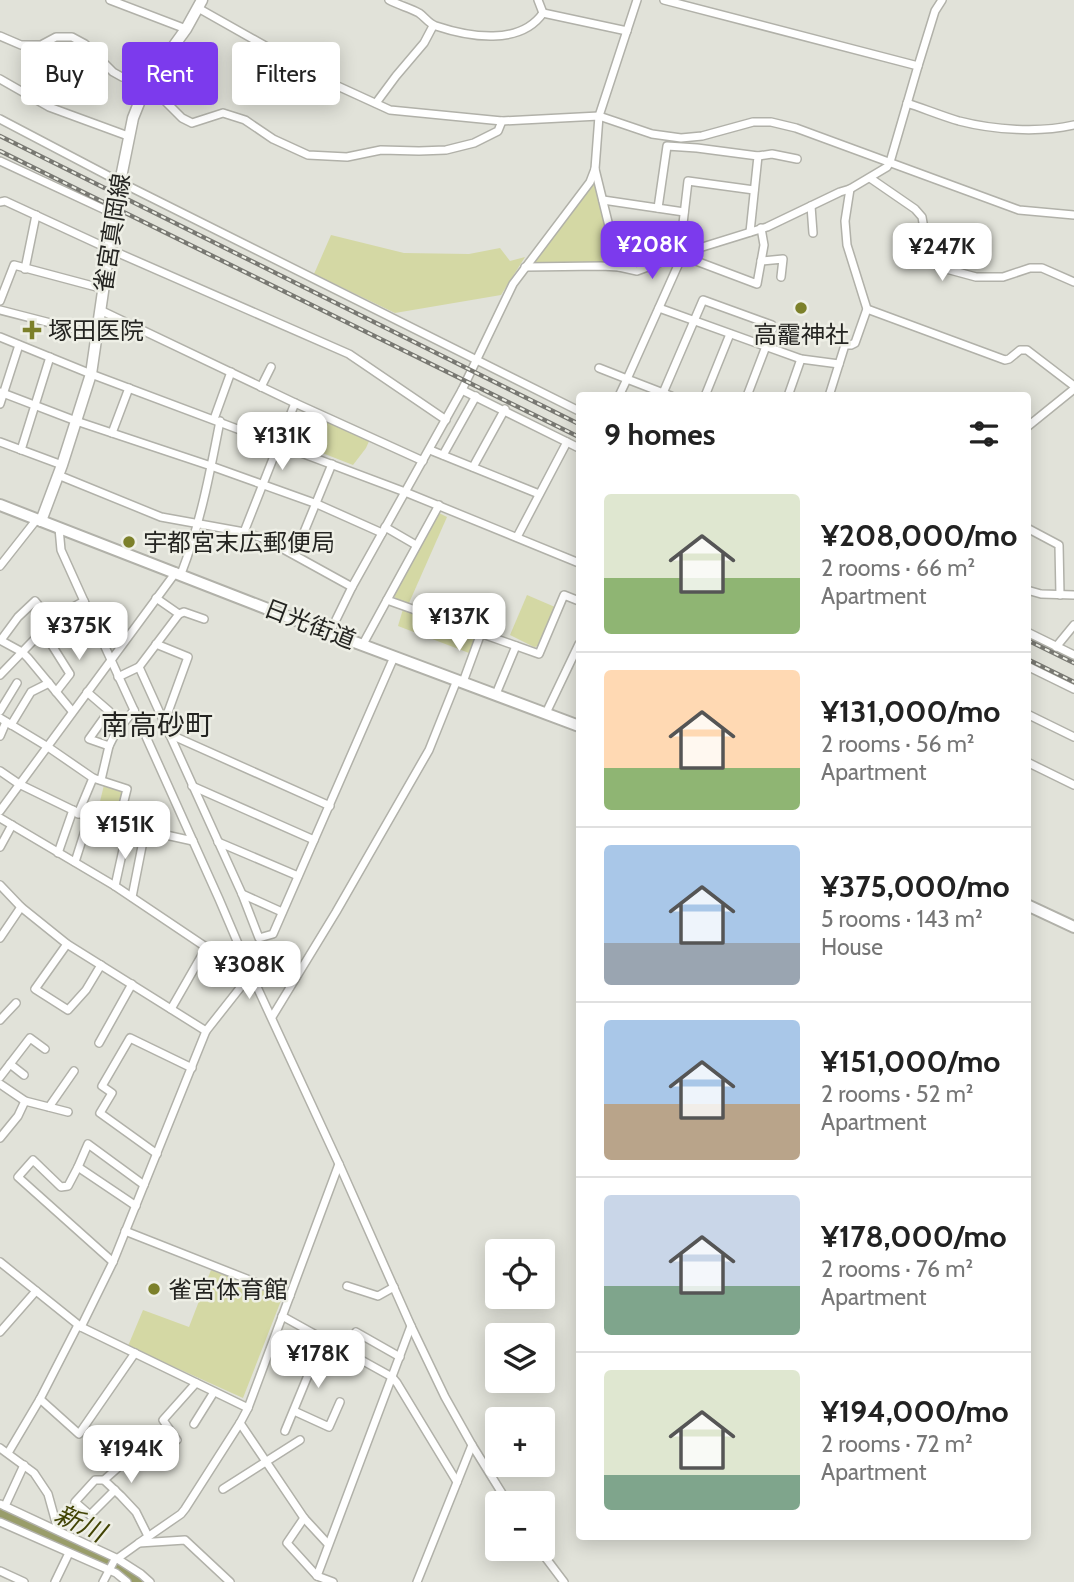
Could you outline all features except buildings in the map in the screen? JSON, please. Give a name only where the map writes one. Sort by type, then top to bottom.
[{"type":"highway","name":"日光街道","points":[[0,505],[576,725]]},
{"type":"highway","points":[[1031,907],[1074,927]]},
{"type":"main road","name":"雀宮真岡線","points":[[177,42],[200,4]]},
{"type":"main road","name":"雀宮真岡線","points":[[39,520],[60,470],[91,374],[114,214],[128,136],[137,105]]},
{"type":"street","points":[[110,0],[186,29]]},
{"type":"street","points":[[389,0],[419,13],[433,26],[495,36],[523,31],[538,20],[542,13],[538,0]]},
{"type":"street","points":[[330,632],[352,587],[463,390],[513,284],[590,182],[595,169],[599,116],[637,0]]},
{"type":"street","points":[[664,0],[918,66]]},
{"type":"street","points":[[525,267],[619,267],[637,271],[761,228],[870,178],[890,162],[935,11],[942,0]]},
{"type":"street","points":[[200,4],[331,83],[390,110],[502,121],[599,116],[652,134],[681,138],[702,136],[754,122],[779,123],[1019,210],[1074,215]]},
{"type":"street","points":[[542,13],[627,31]]},
{"type":"street","points":[[376,103],[424,43],[433,26]]},
{"type":"street","points":[[0,36],[21,45],[41,46],[56,37],[72,37],[85,44],[113,72],[122,77]]},
{"type":"street","points":[[0,79],[49,107],[128,136]]},
{"type":"street","points":[[907,103],[960,121],[991,127],[1057,129],[1074,125]]},
{"type":"street","points":[[169,105],[182,118],[192,123],[223,113],[244,120],[273,139],[308,155],[347,156],[381,150],[446,150],[474,143],[498,131],[502,121]]},
{"type":"street","points":[[0,119],[120,182],[576,410]]},
{"type":"street","points":[[658,208],[667,146],[758,156],[772,154],[797,159]]},
{"type":"street","points":[[750,232],[758,156]]},
{"type":"street","points":[[0,161],[114,214]]},
{"type":"street","points":[[595,169],[619,267]]},
{"type":"street","points":[[870,178],[915,209],[922,218],[929,258],[939,267],[976,277],[1003,277],[1030,268],[1042,268],[1074,282]]},
{"type":"street","points":[[754,190],[688,181],[680,249],[683,254],[696,261],[757,284],[764,246],[761,228]]},
{"type":"street","points":[[830,392],[845,345],[855,343],[867,309],[846,245],[845,222],[850,189]]},
{"type":"street","points":[[603,200],[684,212]]},
{"type":"street","points":[[0,202],[5,201],[349,354],[446,420]]},
{"type":"street","points":[[811,206],[813,233]]},
{"type":"street","points":[[25,269],[36,215]]},
{"type":"street","points":[[621,392],[683,254]]},
{"type":"street","points":[[761,261],[783,259],[780,277]]},
{"type":"street","points":[[0,301],[14,265],[104,289]]},
{"type":"street","points":[[668,392],[703,300],[772,325],[749,392]]},
{"type":"street","points":[[659,308],[801,359],[839,364]]},
{"type":"street","points":[[867,309],[1004,360],[1020,350],[1027,350],[1074,388],[1031,424]]},
{"type":"street","points":[[0,310],[97,335]]},
{"type":"street","points":[[100,310],[423,461]]},
{"type":"street","points":[[707,392],[730,334]]},
{"type":"street","points":[[0,337],[439,505],[576,562]]},
{"type":"street","points":[[0,404],[19,345]]},
{"type":"street","points":[[21,450],[50,357]]},
{"type":"street","points":[[789,392],[801,359]]},
{"type":"street","points":[[261,387],[271,366]]},
{"type":"street","points":[[599,368],[662,392]]},
{"type":"street","points":[[0,811],[156,598],[178,573],[192,545],[198,524],[211,466],[217,420],[231,372]]},
{"type":"street","points":[[112,433],[129,388]]},
{"type":"street","points":[[463,390],[576,446]]},
{"type":"street","points":[[2,392],[76,421],[317,504],[416,545]]},
{"type":"street","points":[[443,455],[476,396]]},
{"type":"street","points":[[244,532],[295,403]]},
{"type":"street","points":[[473,467],[505,410]]},
{"type":"street","points":[[0,442],[161,517],[244,532],[265,539],[352,587]]},
{"type":"street","points":[[517,537],[567,442]]},
{"type":"street","points":[[430,450],[539,494]]},
{"type":"street","points":[[295,554],[332,464]]},
{"type":"street","points":[[363,644],[439,505]]},
{"type":"street","points":[[0,566],[39,520]]},
{"type":"street","points":[[59,528],[61,550],[411,1326],[445,1396],[501,1491]]},
{"type":"street","points":[[1031,530],[1059,545],[1060,595]]},
{"type":"street","points":[[1031,591],[1074,596]]},
{"type":"street","points":[[387,600],[539,654],[565,595],[576,600]]},
{"type":"street","points":[[156,598],[179,614]]},
{"type":"street","points":[[52,622],[35,601],[0,640],[22,652],[72,712]]},
{"type":"street","points":[[0,675],[57,616],[84,601]]},
{"type":"street","points":[[118,677],[139,667],[179,614],[184,612],[204,619]]},
{"type":"street","points":[[1056,647],[1074,625]]},
{"type":"street","points":[[43,631],[70,674],[56,692]]},
{"type":"street","points":[[272,1017],[429,750],[481,633]]},
{"type":"street","points":[[1031,634],[1074,655]]},
{"type":"street","points":[[156,645],[188,657],[164,723]]},
{"type":"street","points":[[496,694],[516,646]]},
{"type":"street","points":[[546,713],[576,651]]},
{"type":"street","points":[[139,667],[259,937],[273,934],[394,657]]},
{"type":"street","points":[[571,662],[576,664]]},
{"type":"street","points":[[1031,668],[1074,689]]},
{"type":"street","points":[[0,711],[17,683]]},
{"type":"street","points":[[0,736],[6,722],[31,692],[49,683]]},
{"type":"street","points":[[87,692],[109,711],[89,739],[109,746]]},
{"type":"street","points":[[58,853],[75,812],[97,779],[114,734],[134,710]]},
{"type":"street","points":[[1031,716],[1074,737]]},
{"type":"street","points":[[6,722],[97,779],[127,789],[118,825]]},
{"type":"street","points":[[169,734],[330,806]]},
{"type":"street","points":[[1031,764],[1074,785]]},
{"type":"street","points":[[0,771],[19,784],[89,818],[193,841]]},
{"type":"street","points":[[192,786],[314,840]]},
{"type":"street","points":[[123,806],[141,810],[132,897]]},
{"type":"street","points":[[0,818],[115,886],[240,970],[251,974]]},
{"type":"street","points":[[75,862],[89,818]]},
{"type":"street","points":[[0,847],[12,825]]},
{"type":"street","points":[[115,886],[128,827]]},
{"type":"street","points":[[217,842],[298,876]]},
{"type":"street","points":[[0,885],[21,907],[67,944],[206,1031]]},
{"type":"street","points":[[242,894],[282,912]]},
{"type":"street","points":[[0,937],[21,907]]},
{"type":"street","points":[[67,944],[35,989],[68,1010],[86,990],[102,965]]},
{"type":"street","points":[[171,1009],[206,948]]},
{"type":"street","points":[[8,1453],[113,1262],[206,1031],[251,974]]},
{"type":"street","points":[[99,1043],[132,984]]},
{"type":"street","points":[[0,1020],[16,1003]]},
{"type":"street","points":[[0,1077],[30,1038],[45,1049]]},
{"type":"street","points":[[157,1154],[100,1113],[112,1093],[102,1086],[130,1038],[192,1068]]},
{"type":"street","points":[[10,1064],[24,1075]]},
{"type":"street","points":[[49,1107],[74,1071]]},
{"type":"street","points":[[0,1084],[25,1101],[68,1112]]},
{"type":"street","points":[[0,1138],[18,1116],[25,1101]]},
{"type":"street","points":[[113,1262],[18,1177],[33,1160],[61,1187],[68,1186],[88,1144],[144,1185]]},
{"type":"street","points":[[103,1582],[112,1564],[181,1514],[240,1423],[248,1408],[339,1164]]},
{"type":"street","points":[[78,1167],[136,1206]]},
{"type":"street","points":[[125,1231],[290,1296]]},
{"type":"street","points":[[0,1262],[79,1326],[248,1408]]},
{"type":"street","points":[[346,1286],[378,1296],[394,1287]]},
{"type":"street","points":[[0,1332],[36,1291]]},
{"type":"street","points":[[282,1316],[392,1377],[457,1482]]},
{"type":"street","points":[[317,1576],[411,1326]]},
{"type":"street","points":[[356,1332],[400,1357]]},
{"type":"street","points":[[285,1431],[323,1339]]},
{"type":"street","points":[[40,1399],[79,1434],[135,1353]]},
{"type":"street","points":[[177,1440],[163,1420],[196,1383]]},
{"type":"street","points":[[194,1424],[214,1392]]},
{"type":"street","points":[[294,1411],[328,1427],[340,1402]]},
{"type":"street","points":[[240,1423],[304,1518],[328,1544]]},
{"type":"street","points":[[223,1489],[300,1440]]},
{"type":"street","points":[[115,1490],[90,1515],[75,1502],[95,1480],[104,1480],[138,1450],[144,1441]]},
{"type":"street","points":[[416,1582],[472,1445]]},
{"type":"street","points":[[0,1448],[34,1473],[48,1494],[58,1530]]},
{"type":"street","points":[[24,1465],[2,1505],[58,1530],[112,1564],[116,1573],[127,1582]]},
{"type":"street","points":[[104,1480],[136,1511],[148,1536]]},
{"type":"street","points":[[304,1518],[287,1543],[317,1576],[331,1582]]},
{"type":"street","points":[[0,1522],[69,1553],[141,1574],[150,1582]]},
{"type":"street","points":[[139,1543],[185,1540],[230,1582]]},
{"type":"street","points":[[55,1582],[69,1553]]},
{"type":"street","points":[[548,1561],[564,1582]]},
{"type":"street","points":[[0,1571],[24,1582]]},
{"type":"green space","points":[[595,180],[616,263],[532,264],[585,196]]},
{"type":"green space","points":[[331,235],[404,253],[469,254],[500,248],[510,261],[525,257],[501,295],[395,313],[314,274]]},
{"type":"green space","points":[[324,419],[370,439],[353,465],[312,449]]},
{"type":"green space","points":[[439,513],[447,517],[409,603],[396,599],[394,595]]},
{"type":"green space","points":[[527,595],[555,607],[539,646],[534,647],[510,635]]},
{"type":"green space","points":[[403,609],[476,633],[469,653],[398,626]]},
{"type":"green space","points":[[104,785],[124,791],[117,823],[96,818]]},
{"type":"green space","points":[[211,1270],[282,1298],[243,1398],[128,1346],[143,1310],[189,1327]]},
{"type":"waterway","name":"新川","points":[[0,1511],[103,1558],[121,1568],[137,1582]]},
{"type":"railway","points":[[0,136],[576,423]]},
{"type":"railway","points":[[0,151],[576,436]]},
{"type":"railway","points":[[1031,642],[1074,663]]},
{"type":"railway","points":[[1031,661],[1074,682]]},
{"type":"place","name":"高靇神社","points":[[801,308]]},
{"type":"place","name":"塚田医院","points":[[32,330]]},
{"type":"place","name":"宇都宮末広郵便局","points":[[129,542]]},
{"type":"place","name":"雀宮体育館","points":[[154,1289]]},
{"type":"district","name":"南高砂町","points":[[157,725]]}]
